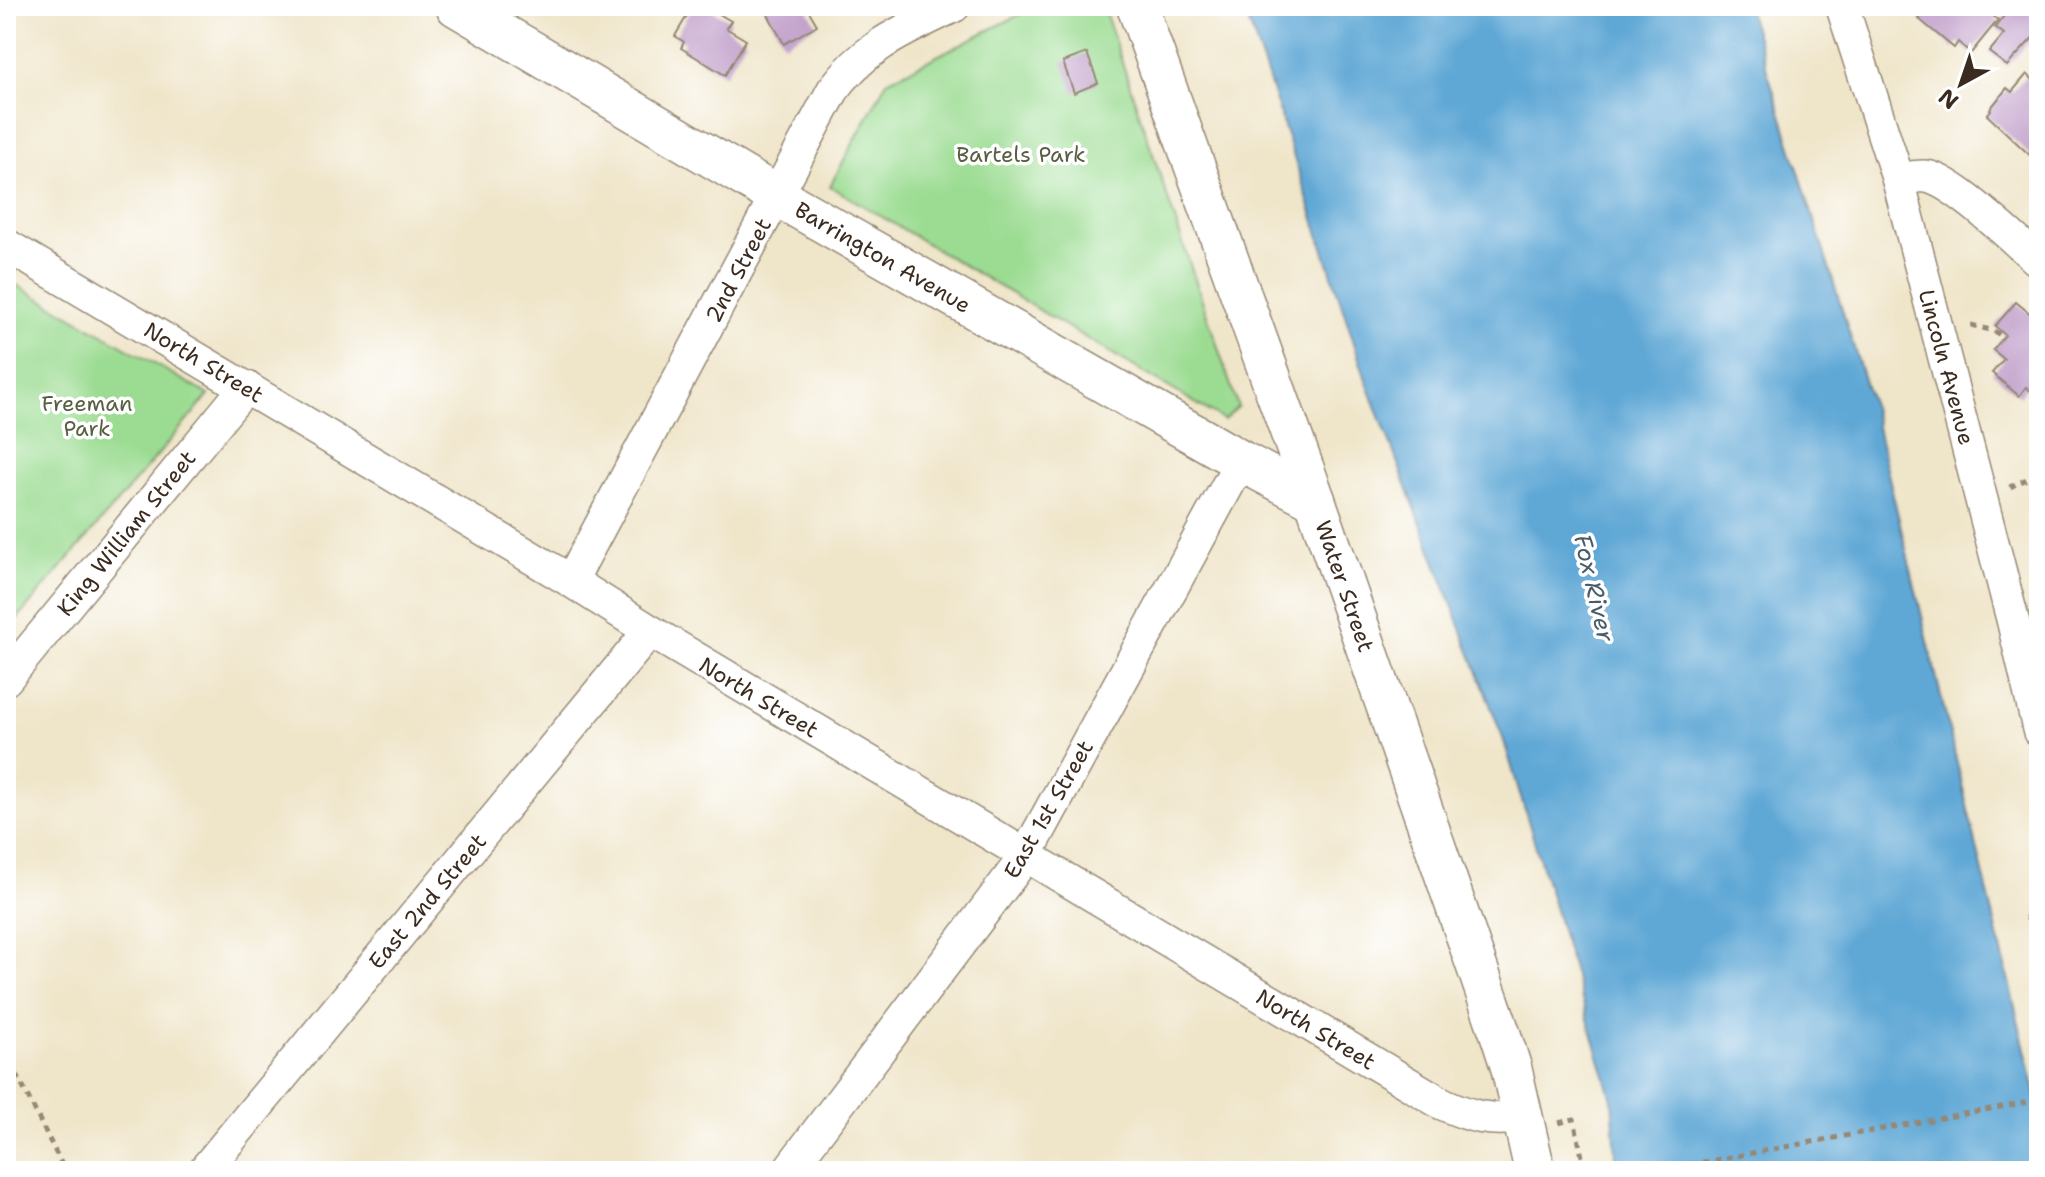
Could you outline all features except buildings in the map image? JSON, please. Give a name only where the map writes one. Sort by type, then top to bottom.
[{"type":"street","name":"Barrington Avenue","points":[[456,6],[777,196],[1241,461],[1315,500]]},
{"type":"street","name":"2nd Street","points":[[571,581],[825,102],[851,68],[870,50],[954,6]]},
{"type":"street","name":"Water Street","points":[[1137,6],[1315,500],[1502,1039],[1535,1171]]},
{"type":"street","name":"Lincoln Avenue","points":[[1842,6],[1898,179],[2026,616],[2039,731]]},
{"type":"street","points":[[1898,179],[1923,176],[1944,184],[2039,261]]},
{"type":"street","name":"North Street","points":[[6,245],[1441,1103],[1472,1116],[1501,1120],[1523,1117]]},
{"type":"street","name":"King William Street","points":[[6,679],[246,387]]},
{"type":"street","name":"East 1st Street","points":[[788,1171],[1025,857],[1241,461]]},
{"type":"street","name":"East 2nd Street","points":[[204,1171],[650,631]]},
{"type":"path","points":[[1962,323],[1994,331],[2003,337]]},
{"type":"path","points":[[2006,490],[2039,473]]},
{"type":"path","points":[[2025,918],[2039,915]]},
{"type":"path","points":[[6,1053],[65,1171]]},
{"type":"path","points":[[1655,1171],[2039,1100]]},
{"type":"green space","name":"Bartels Park","points":[[1037,6],[1103,6],[1238,407],[1224,420],[830,186],[887,81]]},
{"type":"green space","name":"Freeman Park","points":[[6,279],[209,395],[6,632]]},
{"type":"water","name":"Fox River","points":[[1243,6],[1747,6],[1871,402],[2039,1108],[2039,1171],[1617,1171],[1612,1099],[1504,741],[1366,380]]}]
